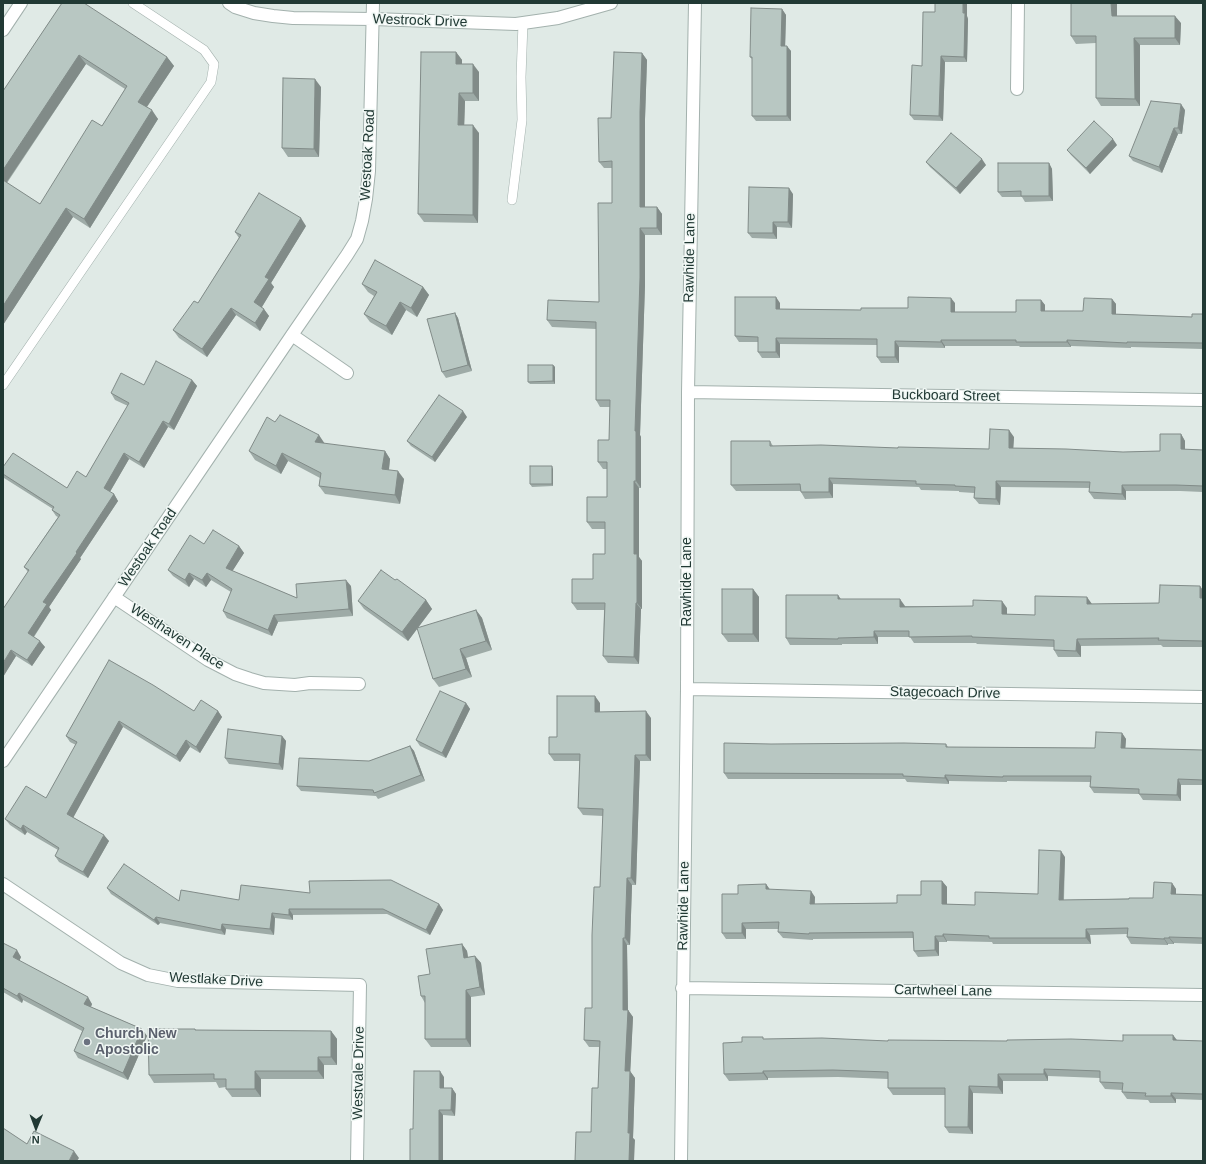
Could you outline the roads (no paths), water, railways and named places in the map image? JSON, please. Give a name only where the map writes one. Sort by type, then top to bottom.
[{"type":"street","points":[[3,30],[21,3]]},
{"type":"street","name":"Westrock Drive","points":[[229,3],[235,7],[254,13],[293,18],[516,24],[558,18],[611,3]]},
{"type":"street","name":"Westoak Road","points":[[3,761],[347,255],[356,239],[362,221],[369,171],[373,3]]},
{"type":"street","name":"Rawhide Lane","points":[[681,1161],[687,689],[688,392],[695,3]]},
{"type":"street","points":[[1017,90],[1018,3]]},
{"type":"street","points":[[292,335],[347,373]]},
{"type":"street","name":"Buckboard Street","points":[[688,392],[1203,400]]},
{"type":"street","name":"Westhaven Place","points":[[114,597],[208,660],[235,674],[264,683],[295,685],[310,683],[359,684]]},
{"type":"street","name":"Stagecoach Drive","points":[[687,689],[1203,697]]},
{"type":"street","name":"Westlake Drive","points":[[3,884],[121,963],[148,975],[178,981],[360,985]]},
{"type":"street","name":"Westvale Drive","points":[[357,1161],[360,985]]},
{"type":"street","name":"Cartwheel Lane","points":[[682,988],[1203,995]]},
{"type":"lane","points":[[3,385],[211,82],[214,64],[204,50],[133,3]]},
{"type":"lane","points":[[512,200],[522,120],[521,77],[523,23]]},
{"type":"place","name":"Church New Apostolic","points":[[87,1042]]}]
